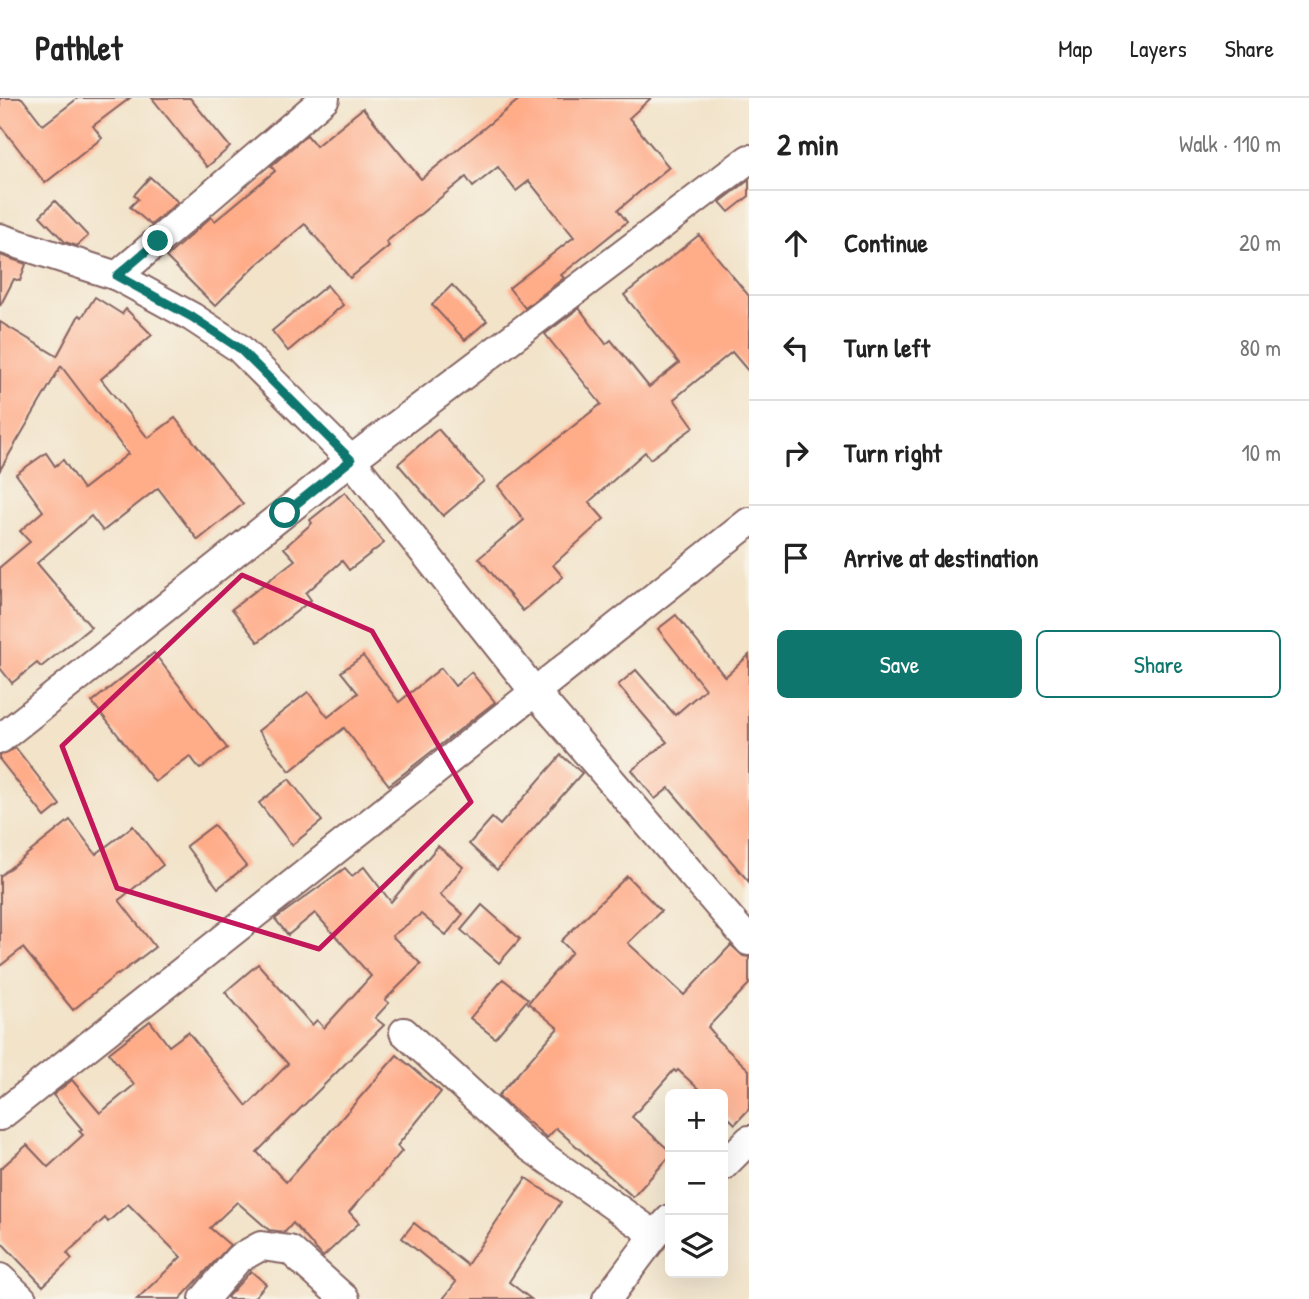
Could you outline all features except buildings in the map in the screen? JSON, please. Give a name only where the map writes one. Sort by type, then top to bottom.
[{"type":"street","points":[[117,276],[325,98]]},
{"type":"street","points":[[0,739],[351,460],[749,159]]},
{"type":"street","points":[[0,238],[117,276],[192,317],[239,348],[351,460],[534,691],[745,929]]},
{"type":"street","points":[[0,1116],[749,522]]},
{"type":"street","points":[[404,1032],[527,1145],[662,1227],[607,1299]]},
{"type":"street","points":[[728,1161],[749,1140]]},
{"type":"street","points":[[204,1299],[239,1259],[261,1246],[290,1250],[345,1299]]},
{"type":"street","points":[[0,1278],[22,1299]]},
{"type":"highlighted area","points":[[242,575],[372,631],[471,802],[319,949],[117,888],[62,746]]},
{"type":"route","points":[[158,241],[117,276],[192,317],[239,348],[351,460],[285,513]]}]
